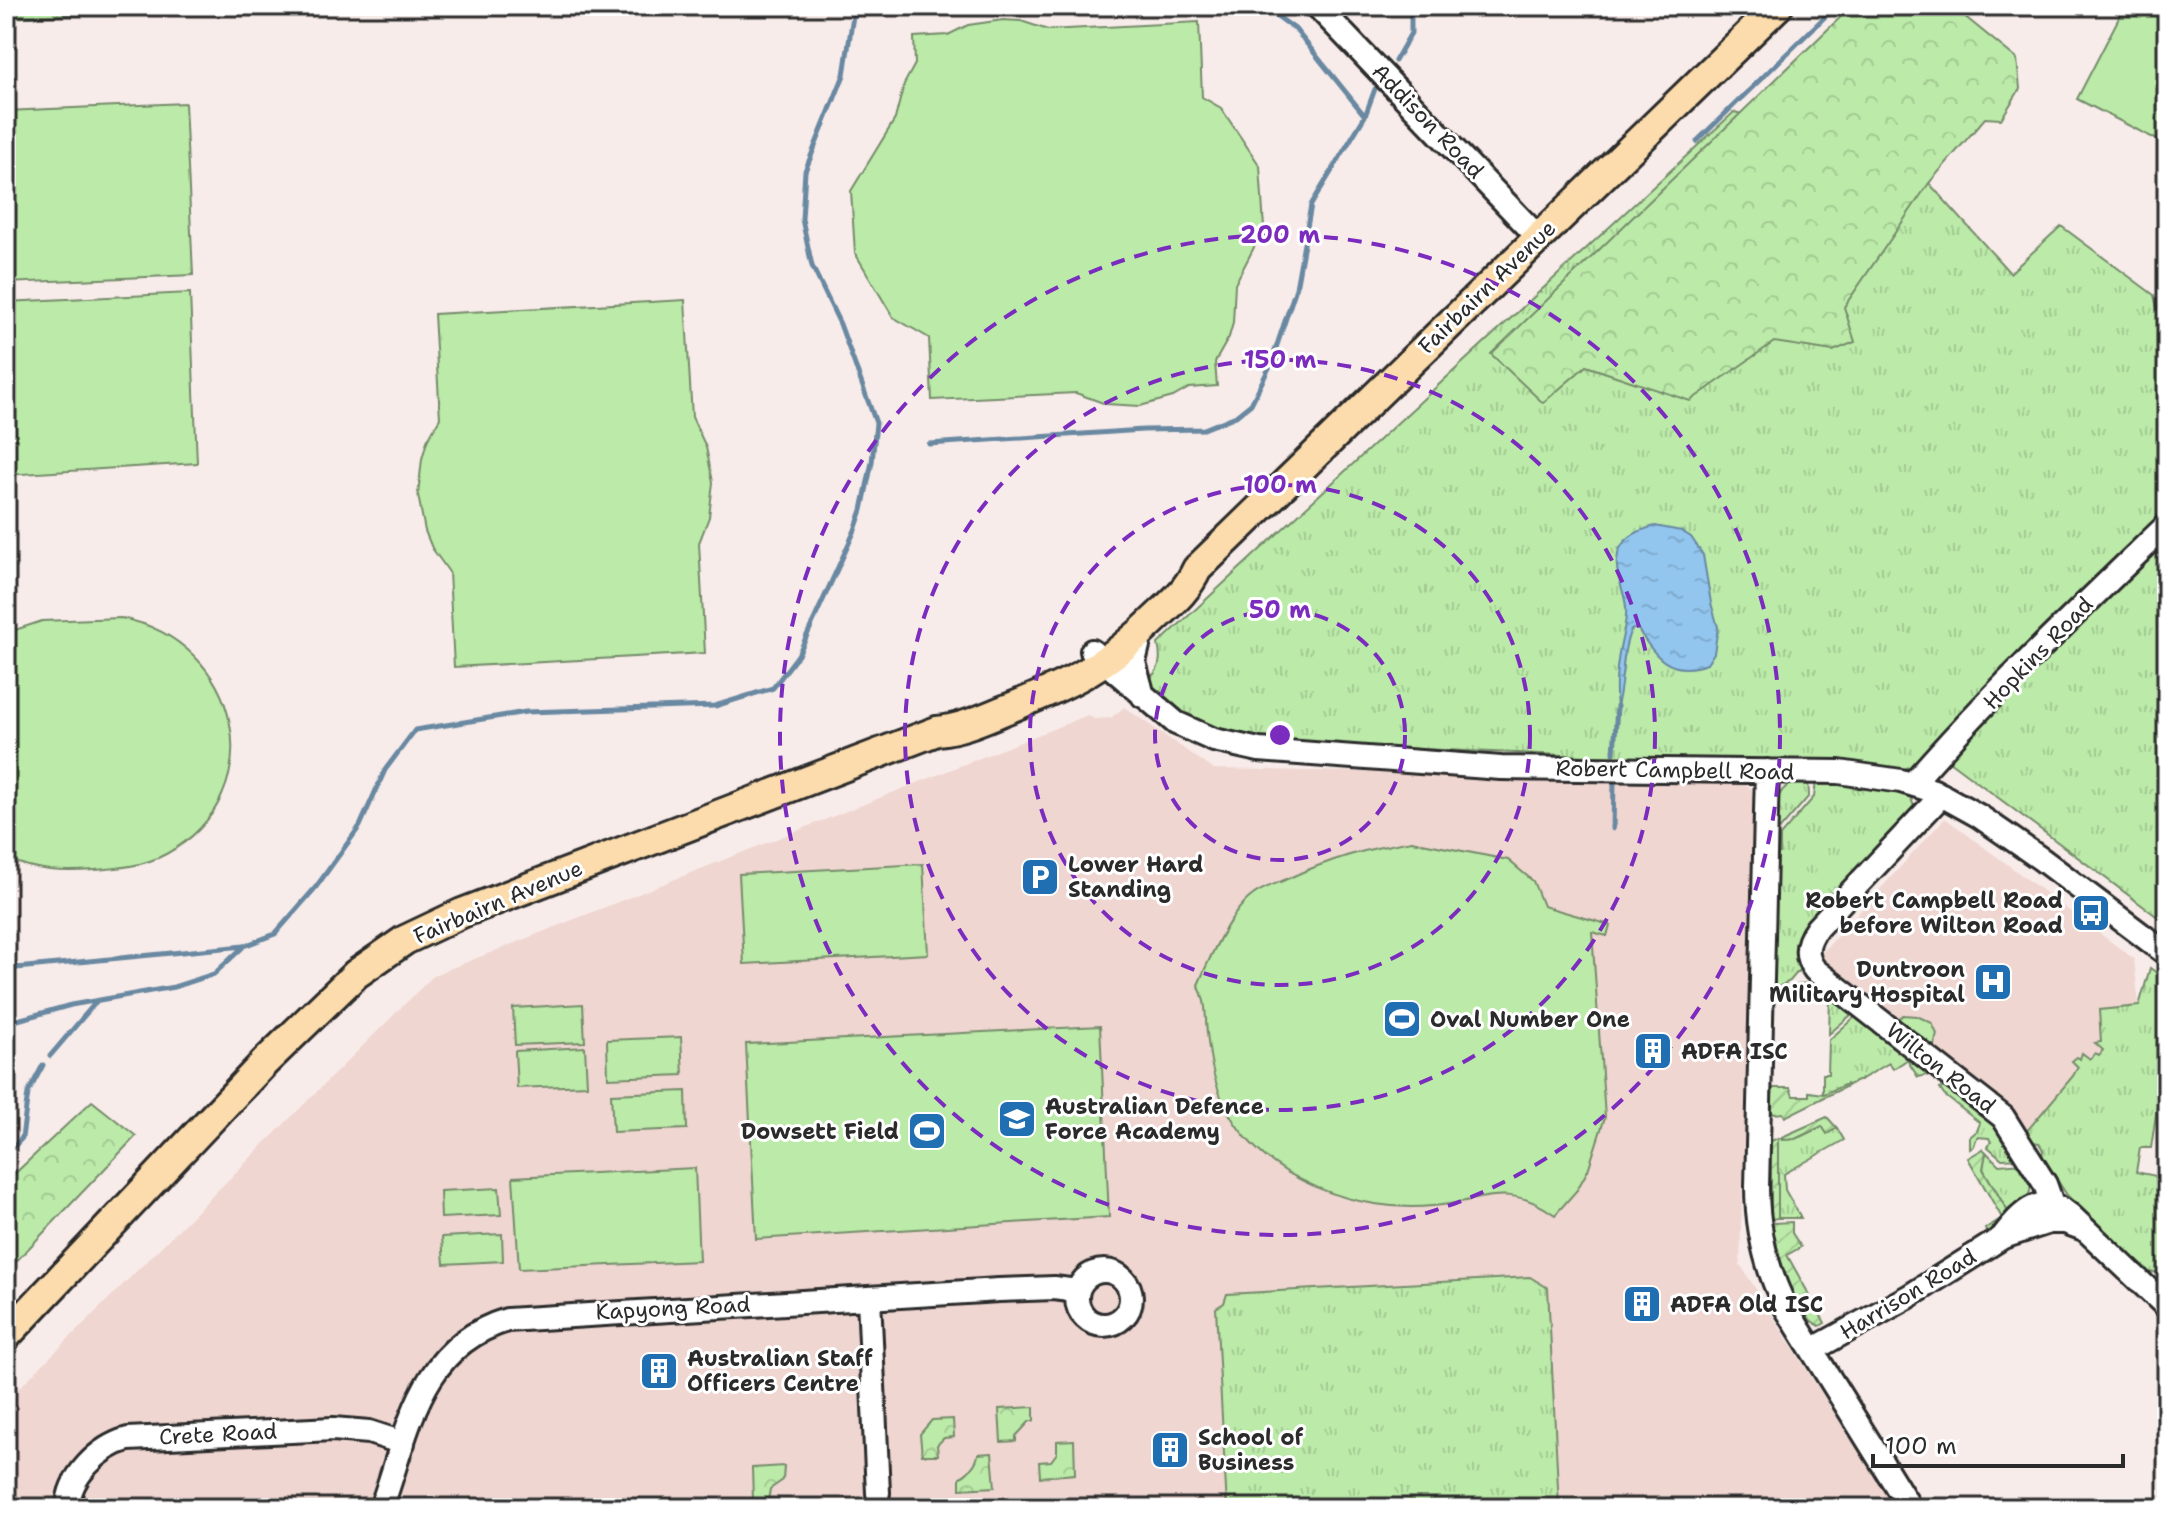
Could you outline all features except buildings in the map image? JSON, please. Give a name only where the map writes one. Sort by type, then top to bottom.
[{"type":"main road","name":"Fairbairn Avenue","points":[[6,1336],[265,1062],[356,974],[405,940],[462,913],[937,731],[955,719],[1099,657],[1141,633],[1189,586],[1197,569],[1778,6]]},
{"type":"main road","name":"Fairbairn Avenue","points":[[937,731],[956,729],[1069,683],[1182,575],[1197,569]]},
{"type":"street","name":"Addison Road","points":[[1317,6],[1538,237]]},
{"type":"street","name":"Hopkins Road","points":[[1912,784],[2088,601],[2167,525]]},
{"type":"street","points":[[1141,633],[1134,662],[1143,697]]},
{"type":"street","name":"Robert Campbell Road","points":[[1099,657],[1176,723],[1214,740],[1259,750],[1501,768],[1854,773],[1912,784],[1942,795],[1979,816],[2167,954]]},
{"type":"street","name":"Robert Campbell Road","points":[[1069,683],[1106,681],[1143,697]]},
{"type":"street","points":[[1767,771],[1757,1209],[1763,1247],[1786,1308],[1910,1508]]},
{"type":"street","name":"Wilton Road","points":[[1942,795],[1817,928],[1807,946],[1808,960],[1815,970],[2003,1117],[2045,1184],[2050,1213]]},
{"type":"street","name":"Harrison Road","points":[[1812,1350],[1908,1297],[2003,1237],[2029,1209],[2041,1204],[2050,1213]]},
{"type":"street","points":[[2050,1213],[2065,1212],[2167,1307]]},
{"type":"street","name":"Kapyong Road","points":[[381,1508],[426,1383],[443,1359],[470,1336],[507,1320],[1054,1288],[1077,1291]]},
{"type":"street","points":[[869,1298],[878,1493]]},
{"type":"street","name":"Crete Road","points":[[68,1508],[71,1489],[84,1469],[111,1446],[135,1438],[333,1429],[369,1432],[403,1443]]},
{"type":"shaded area","name":"Australian Defence Force Academy","points":[[1124,707],[1213,769],[1734,779],[1751,788],[1755,799],[1740,1264],[1894,1508],[6,1508],[6,1401],[434,975],[1088,715],[1094,719],[1111,718]]},
{"type":"shaded area","name":"Duntroon Military Hospital","points":[[1945,818],[2134,959],[2139,1006],[2097,1043],[2104,1049],[2099,1056],[2090,1059],[2082,1056],[2072,1062],[2078,1067],[2073,1076],[2026,1132],[2003,1103],[1819,956]]},
{"type":"green space","points":[[6,6],[234,6],[6,18]]},
{"type":"green space","points":[[1852,6],[1952,6],[2017,59],[2020,89],[2001,119],[1985,118],[1929,183],[1844,307],[1855,342],[1833,351],[1774,342],[1690,401],[1586,366],[1543,403],[1491,354]]},
{"type":"green space","points":[[2125,6],[2167,6],[2167,145],[2077,99]]},
{"type":"green space","points":[[1021,21],[1048,30],[1199,22],[1202,97],[1221,108],[1260,166],[1264,228],[1235,284],[1233,323],[1215,362],[1217,386],[1189,388],[1173,397],[1140,406],[1106,404],[1076,393],[932,400],[929,338],[893,317],[855,253],[851,191],[895,119],[904,84],[915,64],[914,37],[948,35],[968,25]]},
{"type":"green space","points":[[185,103],[193,275],[6,283],[6,111]]},
{"type":"green space","points":[[1734,112],[1849,140],[1929,183],[2010,273],[2061,226],[2154,295],[2157,307],[2167,316],[2167,512],[1915,764],[1905,769],[1251,742],[1207,727],[1167,705],[1146,681],[1159,665],[1158,644]]},
{"type":"green space","points":[[190,293],[197,463],[6,475],[6,302]]},
{"type":"green space","points":[[685,300],[692,417],[706,447],[713,482],[709,517],[699,543],[705,653],[454,667],[449,572],[432,548],[425,531],[418,495],[427,441],[440,418],[434,314]]},
{"type":"green space","points":[[2167,540],[2167,924],[1945,758]]},
{"type":"green space","points":[[121,618],[162,632],[194,656],[217,687],[230,722],[232,759],[222,795],[200,828],[166,854],[140,864],[61,871],[28,866],[6,858],[6,633],[42,621]]},
{"type":"green space","points":[[1808,780],[1809,796],[1776,834],[1778,798],[1782,791],[1788,785]]},
{"type":"green space","points":[[1816,781],[1868,784],[1909,794],[1914,806],[1806,926],[1800,969],[1790,981],[1776,988],[1770,987],[1773,855],[1780,853],[1780,836],[1814,797]]},
{"type":"green space","name":"Oval Number One","points":[[1412,841],[1508,860],[1533,881],[1543,906],[1610,925],[1607,936],[1592,932],[1605,1117],[1588,1170],[1577,1190],[1555,1215],[1538,1204],[1509,1196],[1404,1207],[1346,1198],[1291,1175],[1267,1158],[1247,1138],[1220,1096],[1210,1054],[1204,1002],[1198,985],[1236,912],[1261,890],[1318,866],[1363,851]]},
{"type":"green space","points":[[923,864],[928,954],[744,964],[739,874]]},
{"type":"green space","points":[[2150,968],[2167,980],[2167,1103],[2163,1102],[2161,1108],[2157,1108],[2151,1148],[2140,1148],[2136,1172],[2156,1176],[2156,1179],[2167,1183],[2167,1246],[2163,1250],[2167,1254],[2167,1267],[2158,1275],[2143,1270],[2067,1195],[2042,1157],[2043,1150],[2039,1143],[2033,1142],[2026,1132],[2073,1076],[2078,1067],[2072,1061],[2077,1057],[2080,1059],[2082,1053],[2090,1059],[2103,1050],[2095,1043],[2101,1042],[2099,1010],[2139,1006]]},
{"type":"green space","points":[[1810,982],[1825,994],[1825,1000],[1814,999],[1811,992],[1795,992],[1793,999],[1775,998],[1774,995],[1789,987]]},
{"type":"green space","points":[[1830,997],[1852,1014],[1829,1034]]},
{"type":"green space","points":[[583,1004],[585,1042],[515,1045],[513,1008]]},
{"type":"green space","points":[[1858,1014],[1929,1072],[1927,1075],[1918,1077],[1907,1060],[1893,1069],[1889,1063],[1860,1080],[1823,1095],[1823,1074],[1828,1074],[1829,1040]]},
{"type":"green space","points":[[1903,1015],[1917,1016],[1932,1023],[1937,1034],[1934,1047],[1900,1023],[1899,1018]]},
{"type":"green space","name":"Dowsett Field","points":[[1100,1026],[1109,1217],[756,1239],[746,1044]]},
{"type":"green space","points":[[681,1037],[683,1075],[608,1078],[607,1040]]},
{"type":"green space","points":[[585,1047],[587,1085],[517,1088],[515,1051]]},
{"type":"green space","points":[[1846,1084],[1785,1117],[1783,1113],[1774,1114],[1770,1110],[1773,1088],[1790,1088],[1793,1096],[1809,1096],[1809,1092],[1824,1094]]},
{"type":"green space","points":[[1949,1085],[1992,1120],[2020,1158],[2002,1159],[1988,1147],[1991,1142],[1989,1138],[1977,1137],[1970,1149],[1970,1137],[1980,1123],[1944,1095],[1940,1089]]},
{"type":"green space","points":[[686,1091],[687,1129],[613,1132],[611,1094]]},
{"type":"green space","points":[[92,1101],[136,1136],[6,1272],[6,1178],[9,1179]]},
{"type":"green space","points":[[1827,1117],[1837,1128],[1827,1134],[1822,1126],[1795,1139],[1782,1140],[1782,1137]]},
{"type":"green space","points":[[1822,1126],[1827,1133],[1837,1128],[1844,1140],[1784,1174],[1785,1190],[1801,1218],[1778,1218],[1778,1138],[1794,1139]]},
{"type":"green space","points":[[1778,1138],[1778,1218],[1771,1219],[1771,1141]]},
{"type":"green space","points":[[1983,1149],[1986,1152],[1983,1169],[2011,1217],[1994,1233],[1987,1234],[1985,1229],[2002,1218],[1968,1158]]},
{"type":"green space","points":[[1986,1152],[1999,1165],[2023,1163],[2030,1180],[2030,1192],[2011,1217],[1983,1169]]},
{"type":"green space","points":[[695,1168],[699,1261],[519,1269],[513,1177]]},
{"type":"green space","points":[[499,1188],[501,1215],[441,1218],[440,1191]]},
{"type":"green space","points":[[1792,1222],[1792,1233],[1801,1247],[1787,1255],[1825,1323],[1820,1326],[1801,1309],[1793,1296],[1778,1249],[1772,1223]]},
{"type":"green space","points":[[502,1234],[503,1261],[444,1264],[442,1237]]},
{"type":"green space","points":[[1530,1277],[1548,1288],[1559,1508],[1227,1508],[1216,1308],[1224,1303],[1227,1294]]},
{"type":"green space","points":[[1034,1407],[1034,1421],[1030,1421],[1016,1436],[1016,1441],[1001,1442],[999,1409]]},
{"type":"green space","points":[[953,1419],[954,1437],[944,1438],[937,1445],[938,1455],[922,1455],[920,1434],[932,1420]]},
{"type":"green space","points":[[1074,1440],[1075,1474],[1040,1477],[1039,1462],[1051,1461],[1057,1453],[1057,1441]]},
{"type":"green space","points":[[992,1453],[995,1487],[960,1489],[960,1477],[972,1468],[978,1454]]},
{"type":"green space","points":[[784,1466],[783,1480],[770,1489],[768,1501],[753,1500],[752,1468]]},
{"type":"water","points":[[1655,526],[1681,531],[1691,537],[1703,555],[1718,627],[1714,653],[1707,664],[1683,668],[1673,666],[1657,656],[1637,628],[1631,630],[1617,706],[1616,672],[1626,612],[1617,569],[1618,554],[1623,543],[1632,535]]},
{"type":"waterway","points":[[6,969],[244,946],[275,934],[316,887],[360,826],[385,770],[415,730],[526,712],[715,706],[773,688],[798,655],[855,530],[872,462],[876,423],[840,324],[812,266],[802,219],[805,171],[844,75],[854,9],[858,6]]},
{"type":"waterway","points":[[929,444],[1204,429],[1236,416],[1251,404],[1270,366],[1296,288],[1311,205],[1365,116],[1295,29],[1263,6]]},
{"type":"waterway","points":[[1395,61],[1411,33],[1411,6]]},
{"type":"waterway","points":[[1697,141],[1836,6]]},
{"type":"waterway","points":[[1365,116],[1375,89]]},
{"type":"waterway","points":[[1614,753],[1617,706]]},
{"type":"waterway","points":[[1613,829],[1614,783]]},
{"type":"waterway","points":[[7,1023],[71,1005],[174,987],[214,974],[242,948]]},
{"type":"waterway","points":[[50,1056],[96,1002]]},
{"type":"waterway","points":[[6,1155],[22,1138],[28,1093],[43,1065]]},
{"type":"place","name":"Lower Hard Standing","points":[[1040,877]]},
{"type":"place","name":"Robert Campbell Road before Wilton Road","points":[[2091,913]]},
{"type":"place","name":"Duntroon Military Hospital","points":[[1993,982]]},
{"type":"place","name":"Oval Number One","points":[[1402,1019]]},
{"type":"place","name":"ADFA ISC","points":[[1653,1051]]},
{"type":"place","name":"Australian Defence Force Academy","points":[[1017,1119]]},
{"type":"place","name":"Dowsett Field","points":[[927,1131]]},
{"type":"place","name":"ADFA Old ISC","points":[[1642,1304]]},
{"type":"place","name":"Australian Staff Officers Centre","points":[[659,1371]]},
{"type":"place","name":"School of Business","points":[[1170,1450]]}]
